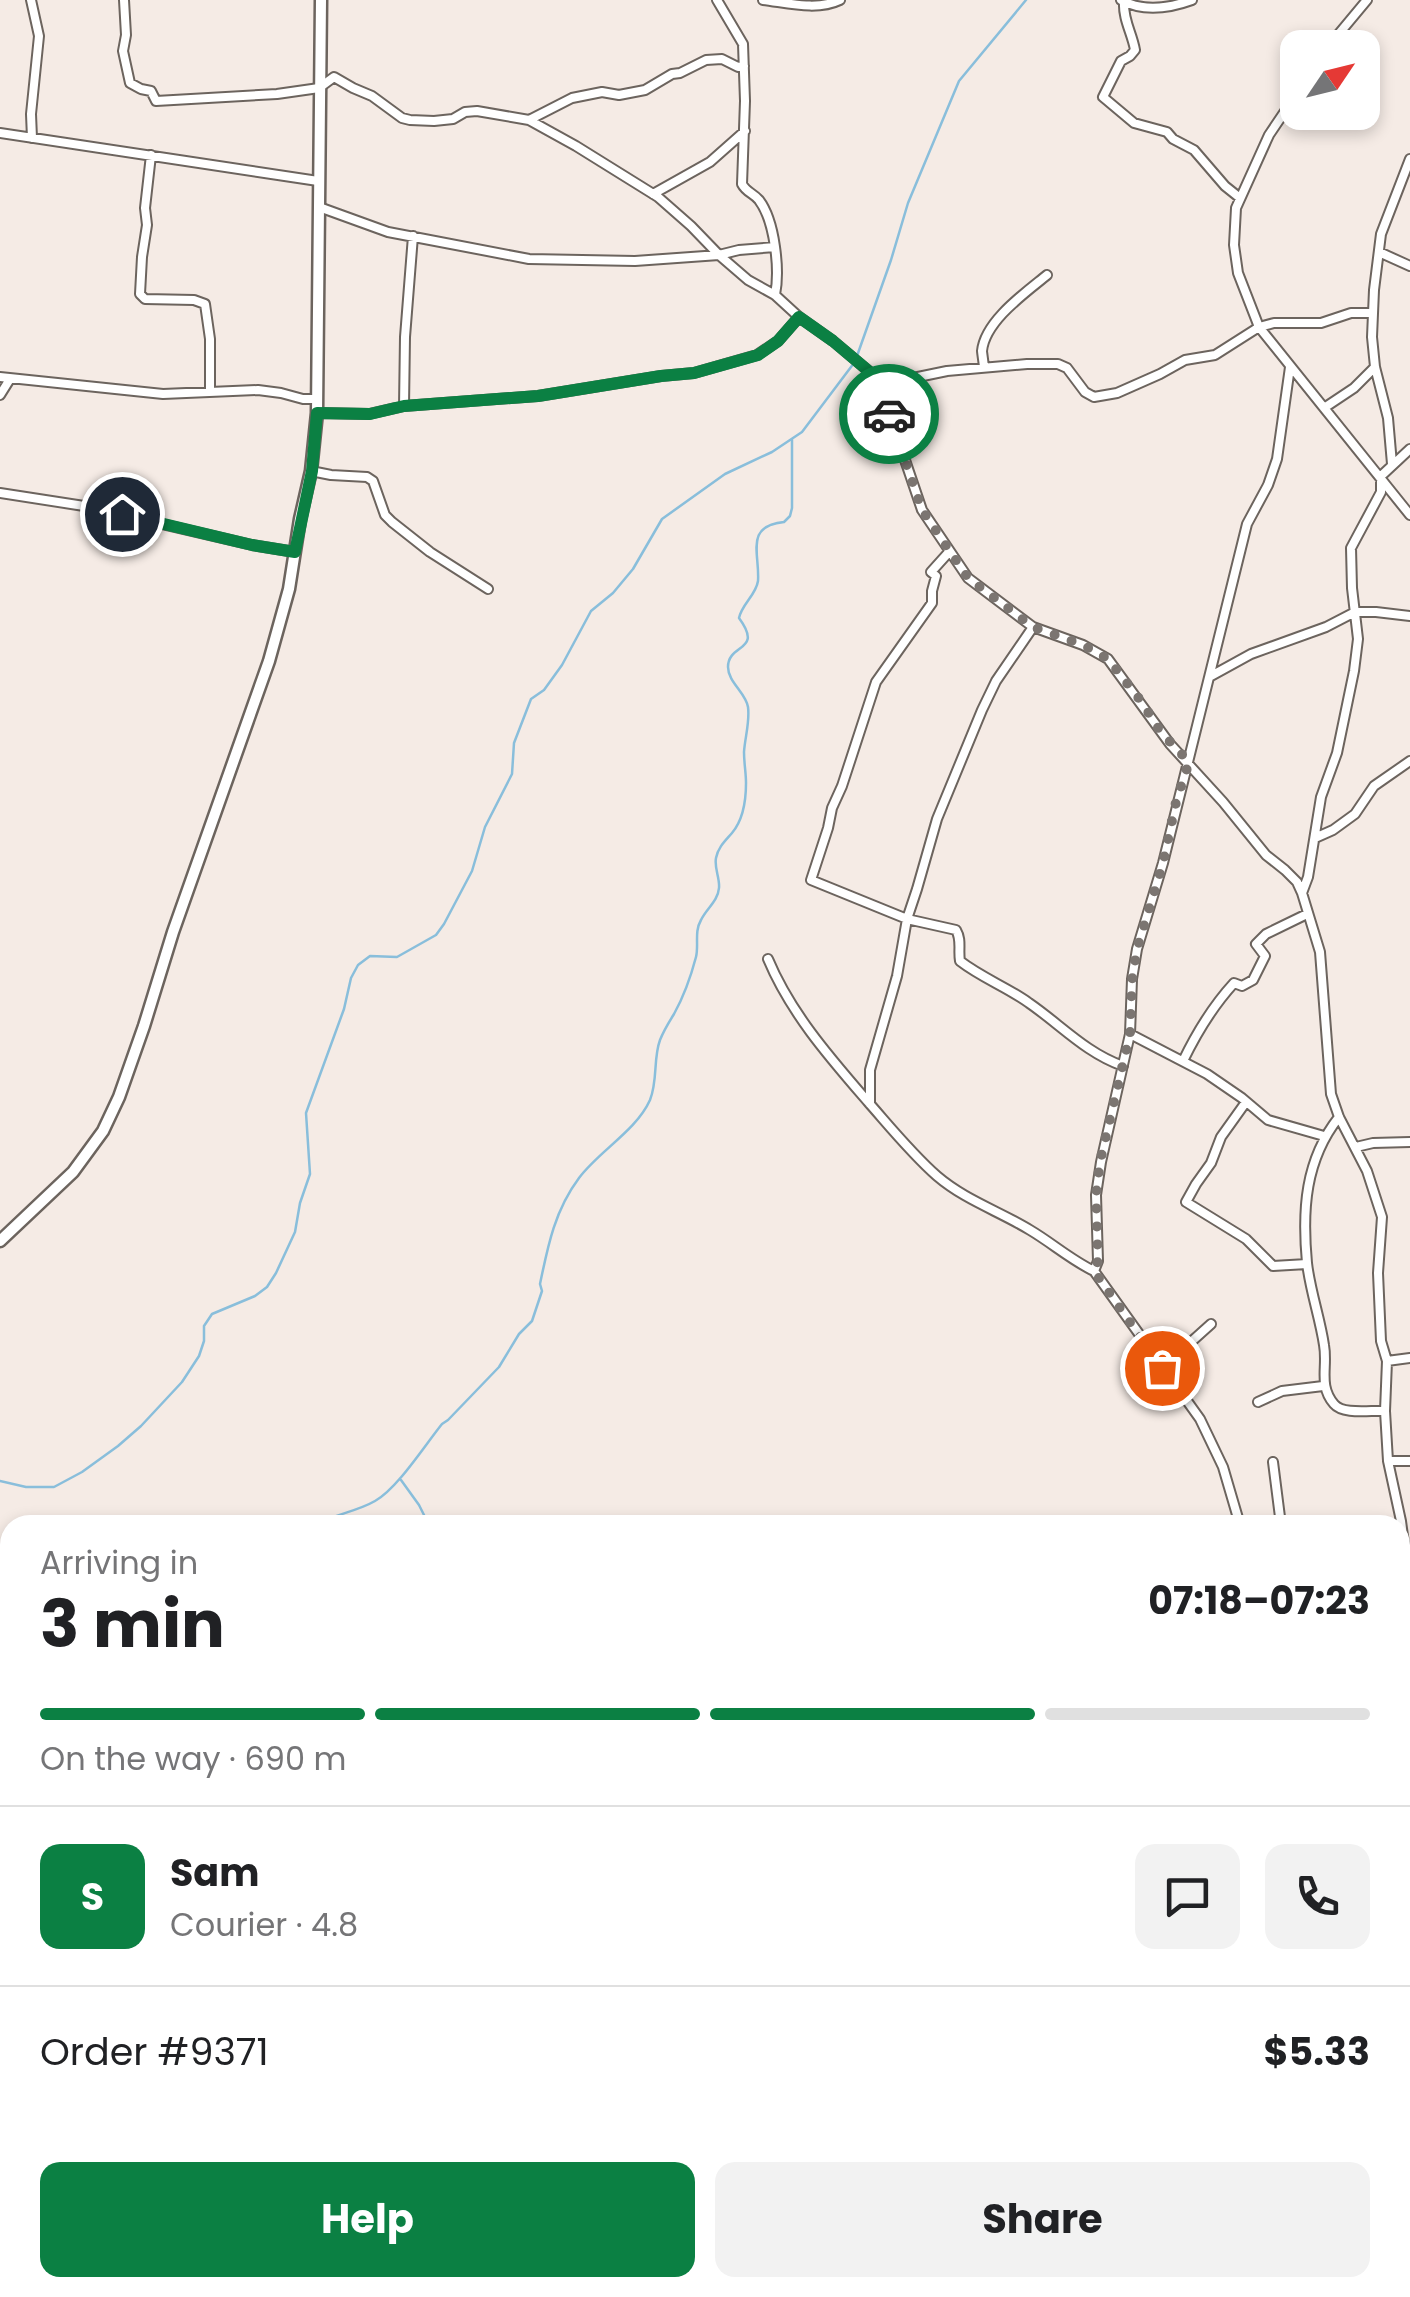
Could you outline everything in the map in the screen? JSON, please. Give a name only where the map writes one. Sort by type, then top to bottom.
[{"type":"street","points":[[30,0],[39,36],[32,138]]},
{"type":"street","points":[[124,0],[124,51],[130,82],[151,91],[156,101],[319,88],[334,76],[402,118],[420,122],[453,119],[477,111],[529,120],[652,194],[748,280],[775,296],[884,384],[889,413],[922,510],[968,578],[1033,627],[1083,645],[1108,659],[1160,731],[1302,893],[1320,952],[1330,1094],[1338,1117],[1356,1146],[1382,1217],[1378,1274],[1381,1341],[1386,1360],[1388,1461],[1401,1515]]},
{"type":"street","points":[[0,1241],[73,1172],[102,1131],[119,1097],[172,932],[269,661],[289,589],[312,471],[317,413],[321,0]]},
{"type":"street","points":[[717,0],[743,44],[742,184],[759,201],[769,222],[775,247],[775,296]]},
{"type":"street","points":[[763,0],[825,6],[840,0]]},
{"type":"street","points":[[1192,0],[1161,7],[1140,7],[1123,1],[1135,50],[1122,60],[1102,97],[1134,123],[1168,132],[1194,150],[1240,198]]},
{"type":"street","points":[[1342,30],[1367,0]]},
{"type":"street","points":[[529,120],[572,98],[645,90],[706,60],[744,66]]},
{"type":"street","points":[[1280,119],[1236,208],[1234,246],[1238,273],[1259,328],[1410,514]]},
{"type":"street","points":[[652,194],[710,162],[745,132]]},
{"type":"street","points":[[0,133],[318,181]]},
{"type":"street","points":[[151,155],[140,294],[145,299],[171,298],[205,304],[210,339],[210,392]]},
{"type":"street","points":[[1392,464],[1388,418],[1375,367],[1374,290],[1381,234],[1410,159]]},
{"type":"street","points":[[319,207],[388,232],[529,259],[635,261],[775,247]]},
{"type":"street","points":[[404,406],[413,236]]},
{"type":"street","points":[[1379,252],[1410,266]]},
{"type":"street","points":[[984,368],[982,351],[998,318],[1047,275]]},
{"type":"street","points":[[884,384],[947,371],[1058,364],[1067,368],[1085,392],[1094,397],[1117,393],[1185,360],[1215,354],[1274,323],[1321,324],[1351,313],[1373,313]]},
{"type":"street","points":[[317,413],[370,414],[404,406],[538,396],[694,373],[758,355],[778,341],[799,317]]},
{"type":"street","points":[[1094,1271],[1098,1261],[1096,1195],[1100,1162],[1130,1034],[1137,949],[1163,863],[1248,524],[1277,460],[1290,367]]},
{"type":"street","points":[[1324,408],[1354,388],[1375,367]]},
{"type":"street","points":[[0,377],[163,394],[258,390],[317,400]]},
{"type":"street","points":[[0,395],[10,379]]},
{"type":"street","points":[[1302,893],[1321,797],[1347,709],[1358,639],[1351,548],[1380,492],[1381,476],[1410,448]]},
{"type":"street","points":[[312,471],[368,477],[385,515],[430,552],[488,589]]},
{"type":"street","points":[[0,493],[84,506],[295,552]]},
{"type":"street","points":[[949,552],[931,572],[936,576],[932,604],[876,682],[811,880],[906,919],[956,930],[961,938],[960,961],[1028,1002],[1075,1040],[1123,1066]]},
{"type":"street","points":[[1210,676],[1251,654],[1326,627],[1355,612],[1410,616]]},
{"type":"street","points":[[870,1104],[870,1070],[897,976],[906,919],[937,819],[996,681],[1033,627]]},
{"type":"street","points":[[1315,838],[1355,814],[1374,786],[1410,761]]},
{"type":"street","points":[[1183,1061],[1214,1005],[1234,983],[1242,986],[1253,980],[1265,956],[1256,944],[1266,934],[1307,914]]},
{"type":"street","points":[[768,959],[777,980],[820,1045],[927,1166],[955,1190],[1030,1229],[1094,1271],[1200,1419],[1223,1467],[1237,1515]]},
{"type":"street","points":[[1130,1034],[1224,1085],[1268,1120],[1324,1136]]},
{"type":"street","points":[[1246,1102],[1221,1137],[1211,1164],[1186,1202],[1246,1239],[1273,1266],[1307,1264]]},
{"type":"street","points":[[1338,1117],[1324,1136],[1307,1188],[1307,1264],[1326,1354],[1323,1386],[1336,1407],[1385,1411]]},
{"type":"street","points":[[1356,1146],[1410,1142]]},
{"type":"street","points":[[1162,1368],[1211,1324]]},
{"type":"street","points":[[1386,1360],[1410,1358]]},
{"type":"street","points":[[1258,1402],[1282,1391],[1323,1386]]},
{"type":"street","points":[[1388,1461],[1410,1460]]},
{"type":"street","points":[[1272,1462],[1279,1515]]},
{"type":"waterway","points":[[857,356],[908,203],[959,81],[1026,0]]},
{"type":"waterway","points":[[0,1481],[26,1487],[54,1487],[118,1446],[182,1382],[199,1356],[204,1326],[212,1314],[267,1287],[295,1232],[310,1174],[306,1113],[358,965],[370,956],[397,957],[436,935],[444,924],[472,871],[485,827],[512,774],[514,743],[531,699],[544,690],[562,665],[591,611],[633,569],[662,519],[725,474],[772,452],[802,432],[854,363]]},
{"type":"waterway","points":[[339,1515],[383,1495],[442,1424],[499,1367],[532,1321],[558,1215],[571,1190],[587,1168],[636,1121],[650,1100],[660,1040],[689,979],[699,925],[718,893],[717,854],[736,828],[743,809],[748,707],[731,678],[729,659],[747,642],[746,629],[739,618],[758,581],[759,535],[763,529],[790,516],[792,439]]},
{"type":"waterway","points":[[401,1480],[424,1515]]},
{"type":"way so far","points":[[889,414],[922,510],[968,578],[1033,627],[1083,645],[1108,659],[1160,731],[1189,762],[1137,949],[1130,1034],[1096,1195],[1098,1261],[1094,1271],[1162,1368]]},
{"type":"route","points":[[122,514],[295,552],[312,471],[317,413],[370,414],[404,406],[538,396],[694,373],[758,355],[778,341],[799,317],[884,384],[889,414]]}]
